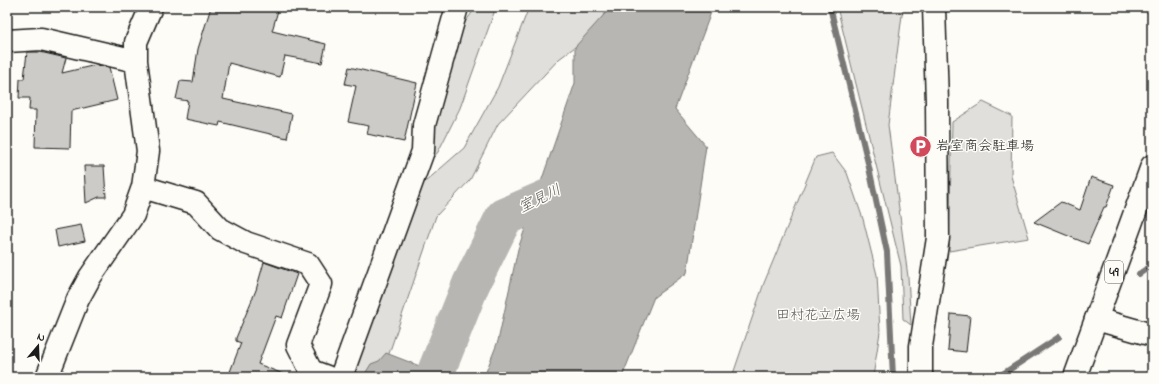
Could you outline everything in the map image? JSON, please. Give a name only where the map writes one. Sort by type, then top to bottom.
[{"type":"street","points":[[47,377],[78,299],[90,278],[133,215],[143,187],[148,151],[136,61],[136,42],[151,7]]},
{"type":"street","points":[[341,377],[423,151],[424,125],[457,7]]},
{"type":"street","points":[[921,377],[921,346],[938,238],[937,102],[934,7]]},
{"type":"street","points":[[7,41],[42,39],[136,61]]},
{"type":"street","name":"49","points":[[1075,377],[1152,166]]},
{"type":"street","points":[[143,187],[196,202],[220,229],[246,242],[308,264],[321,284],[298,345],[311,371],[327,377]]},
{"type":"street","points":[[1096,319],[1152,335]]},
{"type":"green space","points":[[476,7],[496,7],[460,108],[438,152],[433,158],[428,156],[428,138],[461,28]]},
{"type":"green space","points":[[529,7],[660,7],[619,14],[559,59],[498,124],[470,180],[436,216],[381,377],[351,377],[417,189],[464,148],[498,87]]},
{"type":"green space","points":[[837,7],[903,7],[888,125],[908,277],[911,325],[903,319],[901,266]]},
{"type":"green space","points":[[983,102],[1012,116],[1011,176],[1029,238],[949,251],[952,122]]},
{"type":"green space","name":"田村花立広場","points":[[832,153],[847,173],[863,219],[877,275],[880,332],[873,377],[732,377],[764,283],[816,157]]},
{"type":"water","points":[[611,7],[713,7],[675,109],[706,146],[687,273],[654,297],[622,377],[484,377],[498,341],[518,249],[575,83],[575,47]]},
{"type":"water","points":[[386,353],[448,377],[363,377],[371,364],[379,361]]},
{"type":"building","points":[[211,7],[279,7],[272,31],[326,44],[322,63],[285,56],[280,77],[229,63],[223,99],[292,114],[287,138],[220,122],[219,126],[185,119],[188,101],[176,99],[180,81],[193,82],[198,49]]},
{"type":"building","points":[[27,52],[40,52],[66,58],[62,73],[96,65],[109,67],[117,100],[71,111],[70,148],[35,147],[36,110],[29,110],[30,98],[19,98],[20,79],[24,79]]},
{"type":"building","points":[[349,67],[417,83],[404,142],[367,134],[369,126],[348,122],[356,86],[345,84]]},
{"type":"building","points":[[84,166],[104,166],[106,197],[99,197],[86,203]]},
{"type":"building","points":[[1091,177],[1114,185],[1106,207],[1104,207],[1088,244],[1034,222],[1061,202],[1080,210]]},
{"type":"building","points":[[81,225],[85,241],[58,247],[55,230]]},
{"type":"building","points":[[264,262],[297,274],[282,318],[276,316],[258,364],[288,377],[228,377],[241,343],[236,341],[236,338],[256,290]]},
{"type":"building","points":[[951,314],[970,316],[966,352],[948,350]]},
{"type":"waterway","points":[[830,7],[868,163],[887,252],[893,377]]},
{"type":"waterway","name":"室見川","points":[[434,377],[471,284],[504,217],[564,191],[573,175]]},
{"type":"waterway","points":[[1139,274],[1152,265]]},
{"type":"waterway","points":[[998,377],[1059,337]]},
{"type":"place","name":"岩室商会駐車場","points":[[921,146]]}]
